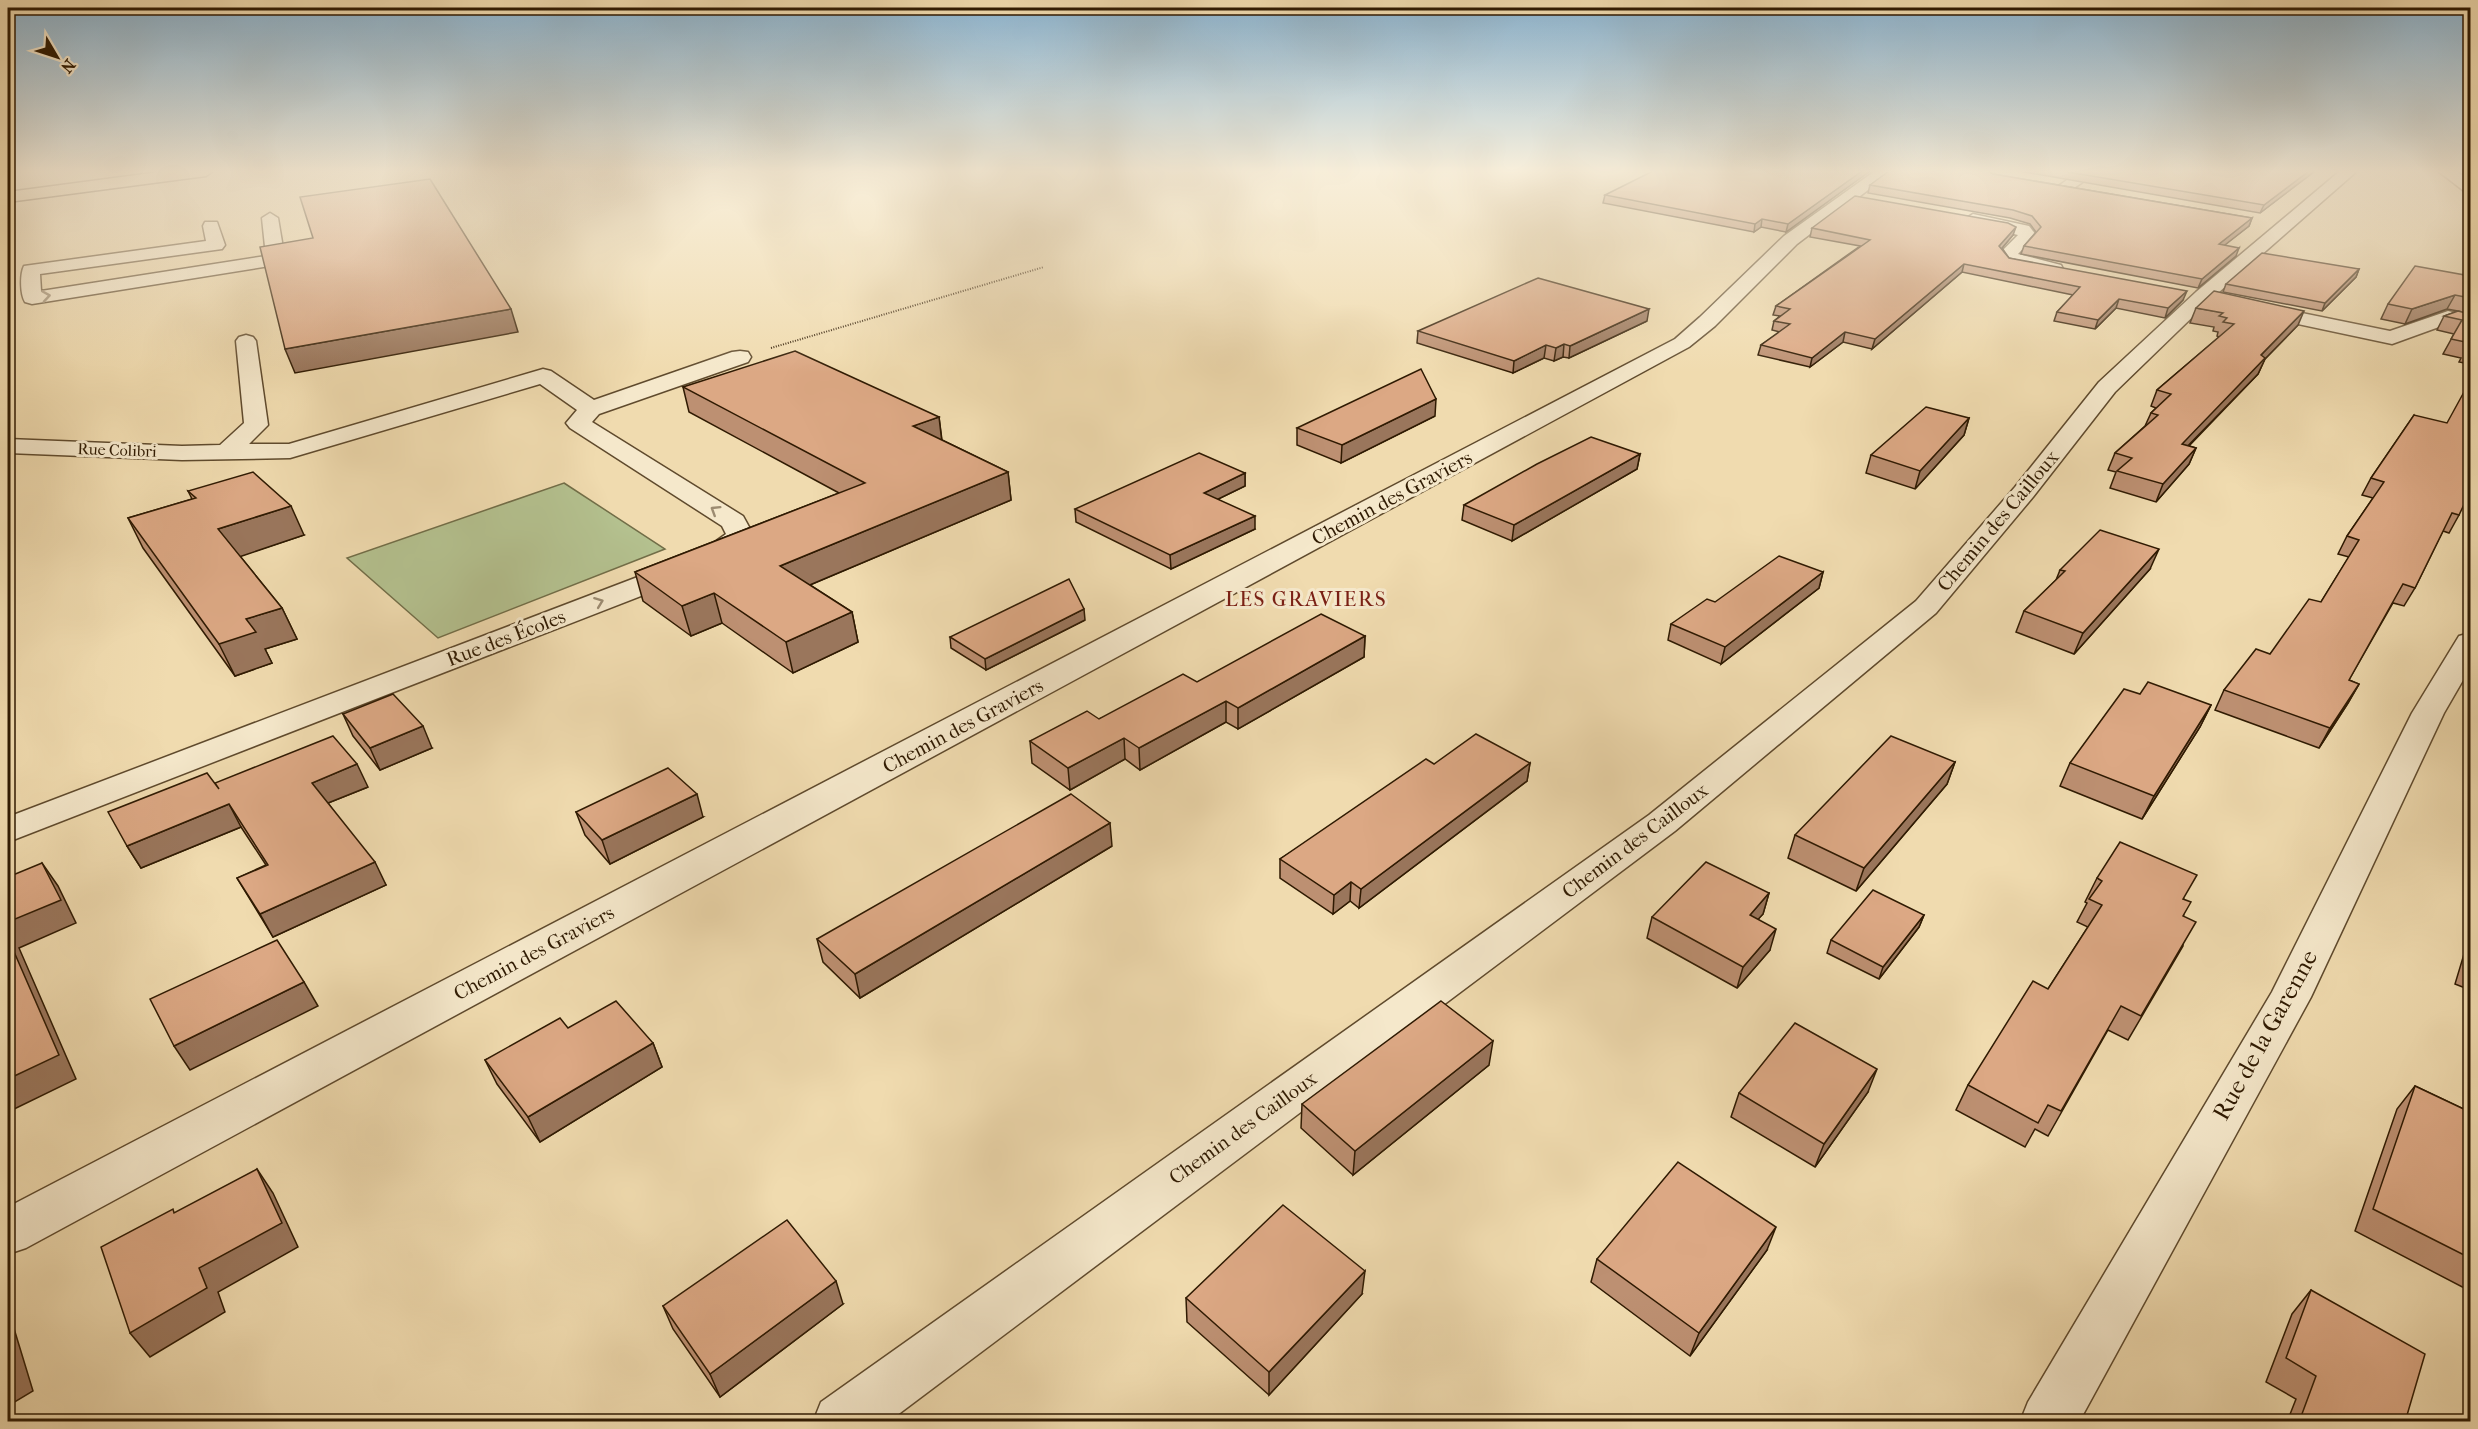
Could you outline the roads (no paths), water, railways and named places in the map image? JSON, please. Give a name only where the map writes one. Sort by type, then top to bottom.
[{"type":"street","points":[[214,238],[216,245],[32,270],[32,298],[276,260],[273,238]]},
{"type":"street","name":"Chemin des Graviers","points":[[8,1232],[1682,343],[1707,324],[1779,250],[1798,238]]},
{"type":"street","points":[[2025,238],[2008,254],[2013,260],[2071,272]]},
{"type":"street","name":"Chemin des Cailloux","points":[[841,1422],[1662,823],[1917,614],[2024,492],[2107,387],[2212,299],[2264,238]]},
{"type":"street","points":[[2212,299],[2392,338],[2448,316],[2470,321]]},
{"type":"street","points":[[227,452],[256,425],[246,341]]},
{"type":"street","points":[[591,409],[740,357]]},
{"type":"street","name":"Rue Colibri","points":[[8,446],[182,453],[290,451],[543,376],[591,409]]},
{"type":"street","name":"Rue des Écoles","points":[[8,830],[708,560],[740,536],[734,522],[578,423],[591,409]]},
{"type":"street","name":"Rue de la Garenne","points":[[2048,1422],[2289,997],[2428,713],[2470,642]]},
{"type":"district","name":"LES GRAVIERS","points":[[1306,599]]}]
